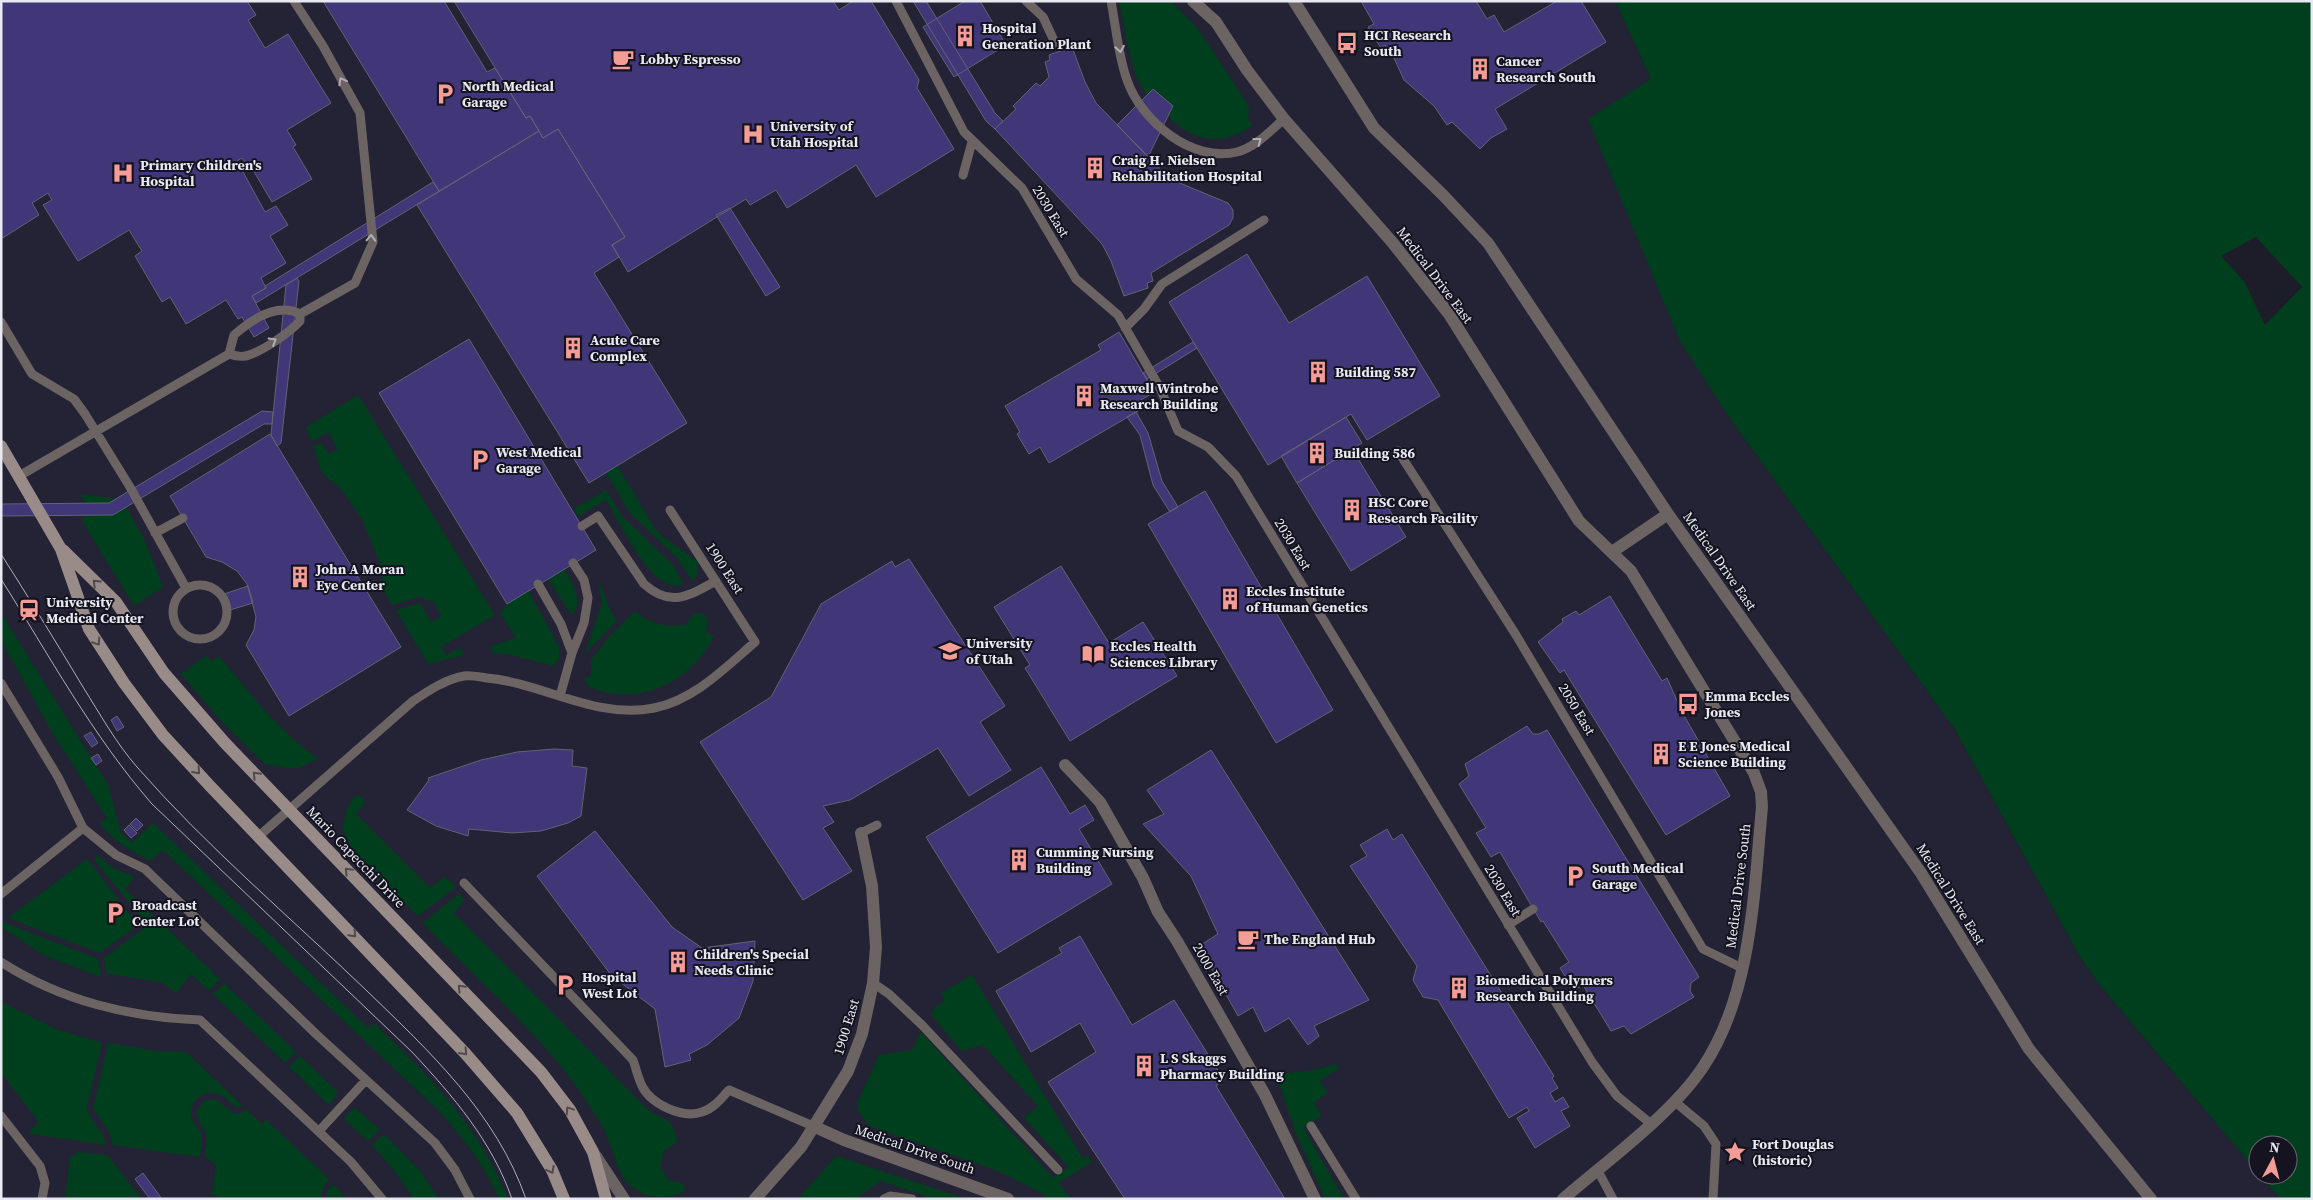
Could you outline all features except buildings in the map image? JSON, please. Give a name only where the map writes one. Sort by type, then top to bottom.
[{"type":"main road","name":"Mario Capecchi Drive","points":[[1,446],[61,548],[89,630],[124,683],[163,734],[465,1053],[517,1113],[552,1170],[564,1199]]},
{"type":"main road","name":"Mario Capecchi Drive","points":[[61,548],[116,602],[164,673],[226,744],[541,1072],[570,1110],[593,1152],[606,1199]]},
{"type":"street","name":"Medical Drive East","points":[[1193,1],[1216,22],[1247,70],[1284,119],[1392,242],[1449,314],[1579,521],[1612,552],[1668,514],[1921,872],[2028,1048],[2151,1199]]},
{"type":"street","points":[[1294,1],[1374,128],[1443,195],[1488,243],[1668,514]]},
{"type":"street","name":"Medical Drive South","points":[[1563,1199],[1674,1101],[1703,1066],[1723,1028],[1742,968],[1751,916],[1762,807],[1761,792],[1754,773],[1631,571],[1612,552]]},
{"type":"street","name":"2000 East","points":[[1065,765],[1100,802],[1143,878],[1158,912],[1178,941],[1265,1095],[1315,1199]]},
{"type":"street","name":"1900 East","points":[[755,1199],[801,1147],[848,1071],[866,1021],[873,983],[876,947],[872,886],[862,833]]},
{"type":"street","name":"Medical Drive South","points":[[813,1126],[844,1140],[1008,1199]]},
{"type":"street","points":[[593,1152],[624,1199]]},
{"type":"lane","points":[[294,1],[323,46],[360,113],[373,242],[355,283],[300,314]]},
{"type":"lane","name":"2030 East","points":[[896,1],[964,132],[972,142],[1022,188],[1076,279],[1118,315],[1160,388],[1178,431],[1208,447],[1236,476],[1592,1062],[1618,1096],[1650,1123]]},
{"type":"lane","points":[[1026,1],[1043,17],[1056,45]]},
{"type":"lane","points":[[1112,1],[1123,68],[1132,94],[1150,118],[1170,134],[1196,149],[1228,153],[1247,148],[1256,143],[1284,119]]},
{"type":"lane","points":[[963,175],[972,142]]},
{"type":"lane","points":[[1125,328],[1144,309],[1162,284],[1264,220]]},
{"type":"lane","points":[[18,476],[229,354],[234,335],[273,310],[292,310],[300,314]]},
{"type":"lane","points":[[229,354],[238,357],[249,355],[292,330],[300,322],[300,314]]},
{"type":"lane","points":[[1,322],[32,374],[74,399],[97,431],[186,588]]},
{"type":"lane","name":"2050 East","points":[[1398,451],[1516,635],[1703,949],[1742,968]]},
{"type":"lane","name":"1900 East","points":[[560,696],[609,709],[632,712],[656,708],[680,699],[708,682],[755,642],[670,510]]},
{"type":"lane","points":[[582,526],[598,516],[644,584],[654,593],[669,598],[684,597],[716,581]]},
{"type":"lane","points":[[155,533],[183,518]]},
{"type":"lane","points":[[259,836],[413,701],[437,686],[465,676],[508,680],[560,696],[572,653],[584,623],[588,598],[584,580],[573,563]]},
{"type":"lane","points":[[538,584],[561,624],[572,653]]},
{"type":"lane","points":[[205,585],[221,594],[228,611],[226,621],[215,635],[198,640],[182,633],[176,626],[173,618],[175,601],[186,588],[205,585]]},
{"type":"lane","points":[[1,683],[58,777],[83,828],[116,855],[145,869],[434,1143],[455,1170],[470,1199]]},
{"type":"lane","points":[[862,833],[877,825]]},
{"type":"lane","points":[[1,894],[83,828]]},
{"type":"lane","points":[[464,883],[633,1060],[642,1087],[662,1105],[687,1114],[701,1113],[717,1104],[729,1090],[813,1126]]},
{"type":"lane","points":[[1508,925],[1533,909]]},
{"type":"lane","points":[[1,962],[45,987],[80,1000],[156,1018],[200,1020],[351,1162],[382,1199]]},
{"type":"lane","points":[[873,983],[889,994],[922,1025],[1058,1170]]},
{"type":"lane","points":[[319,1131],[366,1080]]},
{"type":"lane","points":[[1674,1101],[1704,1126],[1716,1144],[1713,1199]]},
{"type":"lane","points":[[1,1116],[40,1166],[45,1183],[42,1199]]},
{"type":"lane","points":[[1311,1126],[1356,1199]]},
{"type":"lane","points":[[1597,1169],[1613,1199]]},
{"type":"lane","points":[[884,1199],[890,1196],[912,1199]]},
{"type":"shaded area","name":"University of Utah","points":[[1,1],[1615,1],[1651,79],[1729,417],[1954,728],[2080,957],[2099,984],[2248,1161],[2248,1185],[2268,1185],[2280,1199],[1,1199]]},
{"type":"green space","points":[[1615,1],[2312,1],[2312,1199],[2280,1199],[2268,1185],[2298,1185],[2298,1135],[2248,1135],[2248,1161],[2099,984],[2080,957],[1954,728],[1729,417],[1680,341],[1588,119],[1651,79]],"holes":[[[2256,237],[2302,287],[2265,325],[2244,281],[2221,256]]]},
{"type":"green space","points":[[1119,2],[1172,2],[1198,29],[1247,103],[1249,108],[1248,119],[1253,125],[1226,138],[1213,139],[1190,133],[1168,116],[1147,94],[1137,78],[1130,56]]},
{"type":"green space","points":[[358,395],[495,615],[441,647],[446,655],[460,648],[464,655],[428,664],[396,610],[420,603],[431,622],[442,616],[431,599],[426,602],[423,596],[392,605],[383,590],[382,569],[363,521],[342,490],[322,473],[313,447],[321,443],[329,454],[338,449],[328,432],[311,442],[306,427]]},
{"type":"green space","points":[[617,465],[655,528],[662,536],[697,561],[698,573],[693,581],[676,557],[629,512],[606,472]]},
{"type":"green space","points":[[606,490],[622,516],[674,566],[683,584],[672,585],[660,579],[649,569],[638,555],[606,500],[578,516],[574,509]]},
{"type":"green space","points":[[80,494],[123,501],[145,541],[163,587],[134,606],[81,519],[91,513]]},
{"type":"green space","points":[[564,569],[576,592],[577,604],[571,614],[548,579]]},
{"type":"green space","points":[[598,579],[617,621],[585,654],[602,603]]},
{"type":"green space","points":[[528,590],[559,647],[560,657],[553,666],[508,654],[492,653],[491,646],[516,638],[500,613],[507,604]]},
{"type":"green space","points":[[635,611],[652,622],[673,626],[687,624],[692,615],[701,613],[708,618],[706,633],[714,635],[705,652],[692,666],[678,678],[661,687],[625,694],[606,692],[588,686],[584,679],[591,676],[591,660],[608,638]]},
{"type":"green space","points":[[1,613],[108,785],[121,833],[132,843],[153,823],[368,1028],[374,1023],[414,1062],[468,1125],[483,1148],[508,1199],[499,1199],[473,1153],[439,1111],[163,850],[150,861],[123,845],[105,830],[100,824],[107,818],[53,734],[1,640]]},
{"type":"green space","points":[[207,655],[210,661],[220,657],[278,725],[318,759],[298,768],[265,764],[224,724],[181,674]]},
{"type":"green space","points":[[355,795],[363,798],[365,803],[356,814],[430,888],[444,877],[456,887],[418,916],[360,859],[345,837],[343,827],[347,809]]},
{"type":"green space","points":[[96,855],[115,869],[133,876],[134,879],[125,889],[220,979],[209,991],[191,974],[176,993],[163,983],[106,973],[104,958],[148,925],[95,861]]},
{"type":"green space","points":[[87,859],[138,925],[100,953],[8,918]]},
{"type":"green space","points":[[460,893],[464,901],[454,913],[649,1111],[669,1122],[674,1129],[677,1142],[664,1151],[660,1167],[668,1180],[684,1184],[685,1191],[672,1196],[652,1197],[639,1192],[627,1182],[619,1170],[603,1127],[574,1083],[534,1035],[423,923]]},
{"type":"green space","points":[[3,922],[98,959],[101,977],[45,956],[1,927]]},
{"type":"green space","points":[[972,975],[1083,1159],[1087,1155],[1092,1162],[1058,1183],[1072,1199],[1047,1199],[1042,1193],[998,1171],[869,1126],[857,1109],[857,1103],[879,1055],[912,1050],[921,1032],[1053,1178],[1069,1167],[1024,1118],[1038,1106],[983,1045],[962,1051],[931,1015],[935,1007],[945,1001],[941,993]]},
{"type":"green space","points":[[224,983],[296,1052],[285,1063],[213,994]]},
{"type":"green space","points":[[1,1002],[56,1029],[102,1043],[87,1107],[90,1117],[107,1145],[32,1134],[31,1136],[30,1131],[39,1122],[1,1073]]},
{"type":"green space","points":[[108,1043],[156,1051],[186,1052],[242,1105],[237,1108],[224,1096],[213,1093],[200,1096],[193,1103],[191,1116],[202,1136],[200,1157],[113,1145],[109,1132],[93,1109]]},
{"type":"green space","points":[[300,1056],[338,1092],[331,1103],[327,1103],[289,1067]]},
{"type":"green space","points":[[1337,1064],[1338,1069],[1320,1080],[1327,1093],[1314,1103],[1322,1116],[1303,1127],[1344,1199],[1325,1199],[1295,1131],[1276,1074],[1309,1071]]},
{"type":"green space","points":[[215,1099],[235,1114],[242,1113],[246,1109],[262,1124],[266,1120],[325,1175],[329,1180],[323,1187],[321,1199],[222,1199],[212,1194],[216,1165],[205,1157],[207,1136],[196,1114],[203,1101]]},
{"type":"green space","points":[[355,1108],[380,1130],[368,1141],[345,1120],[345,1116]]},
{"type":"green space","points":[[384,1134],[421,1172],[439,1199],[414,1199],[393,1169],[372,1145]]},
{"type":"green space","points":[[78,1152],[107,1155],[141,1198],[65,1199],[70,1158]]},
{"type":"green space","points":[[836,1156],[967,1199],[934,1199],[881,1181],[855,1199],[798,1199]]},
{"type":"green space","points":[[333,1184],[347,1199],[327,1199],[327,1191]]},
{"type":"tram line","points":[[1,554],[102,718],[129,758],[191,825],[366,990],[437,1061],[479,1111],[513,1168],[526,1199]]},
{"type":"tram line","points":[[1,579],[72,694],[130,778],[152,804],[412,1052],[470,1120],[494,1158],[512,1199]]},
{"type":"place","name":"Hospital Generation Plant","points":[[965,36]]},
{"type":"place","name":"HCI Research South","points":[[1347,43]]},
{"type":"place","name":"Lobby Espresso","points":[[623,59]]},
{"type":"place","name":"Cancer Research South","points":[[1480,69]]},
{"type":"place","name":"North Medical Garage","points":[[445,94]]},
{"type":"place","name":"University of Utah Hospital","points":[[753,134]]},
{"type":"place","name":"Craig H. Nielsen Rehabilitation Hospital","points":[[1095,168]]},
{"type":"place","name":"Primary Children's Hospital","points":[[123,173]]},
{"type":"place","name":"Acute Care Complex","points":[[573,348]]},
{"type":"place","name":"Building 587","points":[[1318,372]]},
{"type":"place","name":"Maxwell Wintrobe Research Building","points":[[1084,396]]},
{"type":"place","name":"Building 586","points":[[1317,453]]},
{"type":"place","name":"West Medical Garage","points":[[480,460]]},
{"type":"place","name":"HSC Core Research Facility","points":[[1352,510]]},
{"type":"place","name":"John A Moran Eye Center","points":[[300,577]]},
{"type":"place","name":"Eccles Institute of Human Genetics","points":[[1230,599]]},
{"type":"place","name":"University Medical Center","points":[[29,610]]},
{"type":"place","name":"University of Utah","points":[[950,651]]},
{"type":"place","name":"Eccles Health Sciences Library","points":[[1093,654]]},
{"type":"place","name":"Emma Eccles Jones","points":[[1688,704]]},
{"type":"place","name":"E E Jones Medical Science Building","points":[[1661,754]]},
{"type":"place","name":"Cumming Nursing Building","points":[[1019,860]]},
{"type":"place","name":"South Medical Garage","points":[[1575,876]]},
{"type":"place","name":"Broadcast Center Lot","points":[[115,913]]},
{"type":"place","name":"The England Hub","points":[[1248,939]]},
{"type":"place","name":"Children's Special Needs Clinic","points":[[678,962]]},
{"type":"place","name":"Hospital West Lot","points":[[565,985]]},
{"type":"place","name":"Biomedical Polymers Research Building","points":[[1459,988]]},
{"type":"place","name":"L S Skaggs Pharmacy Building","points":[[1144,1066]]},
{"type":"place","name":"Fort Douglas (historic)","points":[[1735,1152]]}]
